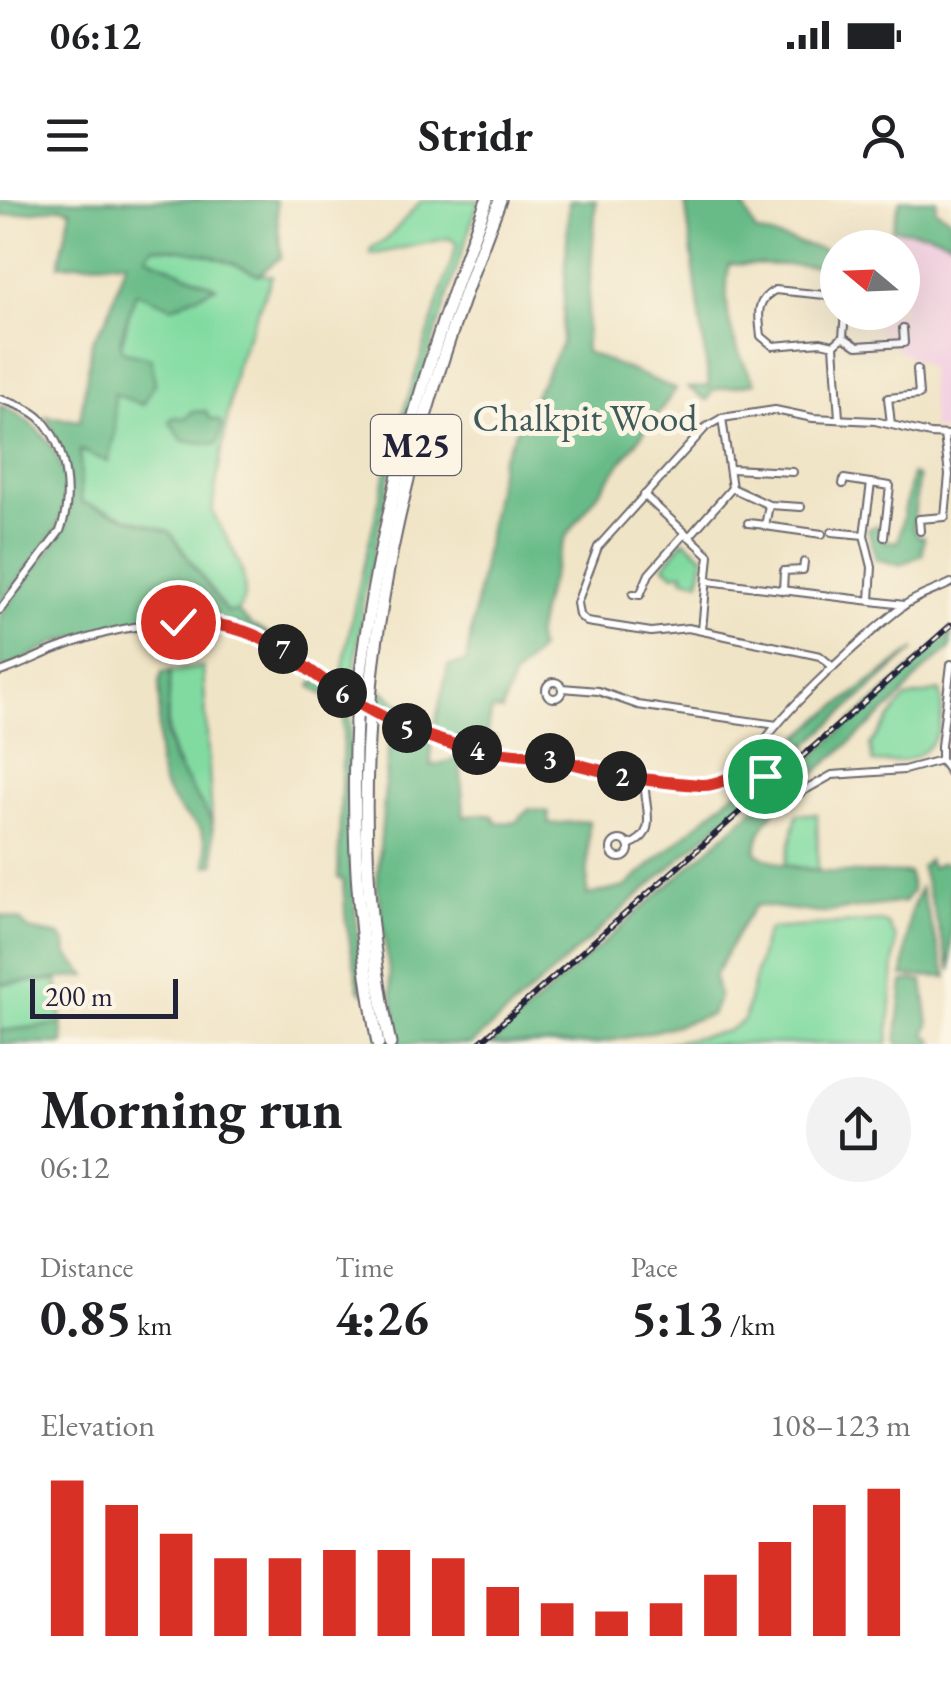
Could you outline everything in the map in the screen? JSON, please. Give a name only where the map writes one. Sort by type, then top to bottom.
[{"type":"highway","name":"M25","points":[[390,1044],[368,881],[359,688],[374,573],[398,468],[441,327],[487,200]]},
{"type":"highway","name":"M25","points":[[378,1044],[358,900],[354,820],[362,721],[370,700],[382,596],[404,491],[441,364],[500,200]]},
{"type":"street","points":[[820,295],[775,290],[758,307],[761,336],[773,346],[821,342],[834,345]]},
{"type":"street","points":[[834,345],[843,338],[844,330]]},
{"type":"street","points":[[843,338],[856,346],[904,343],[903,330]]},
{"type":"street","points":[[834,345],[839,418]]},
{"type":"street","points":[[891,424],[888,398],[919,395],[916,368]]},
{"type":"street","points":[[0,398],[43,420],[66,469],[67,486],[60,532],[0,610]]},
{"type":"street","points":[[832,667],[820,656],[702,630],[682,627],[651,632],[587,622],[579,616],[578,603],[598,548],[706,427],[722,418],[769,409],[948,435],[945,517],[919,519],[920,531]]},
{"type":"street","points":[[634,594],[640,596],[649,574],[732,488],[722,418]]},
{"type":"street","points":[[731,469],[793,472]]},
{"type":"street","points":[[843,484],[844,479],[890,486],[884,537]]},
{"type":"street","points":[[870,600],[872,567],[864,536],[872,483]]},
{"type":"street","points":[[732,488],[768,505],[801,508]]},
{"type":"street","points":[[644,495],[709,555],[702,630]]},
{"type":"street","points":[[766,525],[768,505]]},
{"type":"street","points":[[866,521],[885,524]]},
{"type":"street","points":[[748,522],[822,534]]},
{"type":"street","points":[[832,532],[864,536]]},
{"type":"street","points":[[782,591],[784,572],[804,570],[804,562]]},
{"type":"street","points":[[708,581],[904,606]]},
{"type":"street","points":[[750,771],[752,758],[777,726],[832,667],[904,606],[951,584]]},
{"type":"street","points":[[0,672],[121,628],[178,622],[225,626],[249,632],[288,652],[351,699],[434,739],[645,779],[708,786],[750,771],[765,776]]},
{"type":"street","points":[[951,664],[941,760],[951,774]]},
{"type":"street","points":[[562,688],[552,702],[546,692],[549,684],[557,682],[562,688],[598,691],[638,705],[777,726]]},
{"type":"street","points":[[780,790],[793,796],[832,775],[904,770],[941,760]]},
{"type":"street","points":[[628,844],[642,840],[648,830],[645,779]]},
{"type":"shaded area","points":[[920,232],[951,242],[951,430],[932,430],[929,368],[894,347],[892,336],[879,337],[878,330],[920,330]]},
{"type":"green space","points":[[0,200],[276,200],[281,257],[258,275],[194,252],[153,247],[146,256],[216,287],[172,307],[136,292],[121,339],[122,351],[151,358],[155,383],[143,405],[114,394],[115,432],[108,462],[80,450],[81,502],[170,532],[226,612],[237,611],[250,624],[291,647],[229,621],[177,619],[121,626],[58,642],[9,667],[0,667],[0,616],[63,532],[68,516],[68,472],[46,416],[80,421],[92,341],[107,318],[126,261],[59,265],[71,210],[62,207],[0,216]]},
{"type":"green space","points":[[422,200],[479,200],[393,462],[363,599],[352,694],[341,678],[355,603],[390,455],[457,244],[449,238],[371,255],[371,248],[386,240]]},
{"type":"green space","name":"Chalkpit Wood","points":[[569,200],[596,200],[585,352],[676,389],[565,538],[543,602],[536,637],[539,650],[513,678],[502,711],[492,710],[487,736],[495,737],[499,750],[484,749],[435,730],[433,736],[378,713],[380,689],[434,729],[448,666],[466,662],[501,460],[562,343]]},
{"type":"green space","points":[[685,200],[741,200],[756,232],[820,249],[820,266],[729,264],[730,326],[755,383],[713,390],[707,400],[688,388],[709,386]]},
{"type":"green space","points":[[900,200],[937,200],[935,209],[951,219],[951,242],[920,230],[892,229]]},
{"type":"green space","points":[[153,247],[208,254],[272,276],[236,366],[213,503],[213,513],[243,575],[243,600],[237,611],[227,612],[170,532],[81,502],[80,449],[115,432],[118,361],[136,291],[215,287],[145,256]]},
{"type":"green space","points":[[0,405],[34,426],[47,440],[63,472],[65,490],[56,530],[0,605]]},
{"type":"green space","points":[[206,411],[209,418],[220,421],[222,426],[217,444],[183,441],[169,421],[174,417],[186,418],[192,412]]},
{"type":"green space","points":[[912,474],[918,477],[913,528],[918,536],[924,537],[922,555],[899,565],[876,559],[868,529],[876,525],[882,540],[898,542]]},
{"type":"green space","points":[[684,540],[704,556],[700,581],[683,578],[684,572],[674,574],[664,565]]},
{"type":"green space","points":[[951,633],[950,649],[925,669],[895,703],[795,791],[790,793],[783,787],[778,792],[782,796],[757,845],[757,853],[792,867],[909,873],[912,891],[904,902],[819,913],[757,905],[714,977],[719,997],[711,1015],[594,1044],[490,1044]]},
{"type":"green space","points":[[915,649],[472,1044],[399,1044],[377,884],[390,728],[431,741],[431,766],[460,758],[464,817],[479,814],[493,816],[496,823],[516,822],[529,809],[549,812],[548,824],[589,821],[587,895],[625,887],[750,779],[757,783],[768,773],[762,769],[820,719]]},
{"type":"green space","points":[[203,667],[212,821],[179,766],[169,735],[171,671]]},
{"type":"green space","points":[[171,671],[166,733],[173,760],[212,821],[215,864],[207,866],[206,843],[200,828],[180,811],[164,787],[158,765],[160,680],[162,672]]},
{"type":"green space","points":[[314,681],[351,702],[349,844],[363,993],[346,922],[343,880],[338,878],[344,710],[311,686]]},
{"type":"green space","points":[[940,691],[940,723],[928,747],[905,760],[873,762],[870,745],[902,702]]},
{"type":"green space","points":[[797,814],[817,814],[818,870],[785,865]]},
{"type":"green space","points":[[928,860],[931,868],[951,864],[951,971],[921,867]]},
{"type":"green space","points":[[920,888],[947,977],[903,976],[910,914]]},
{"type":"green space","points":[[0,915],[20,920],[29,930],[60,936],[66,943],[67,954],[87,976],[0,984]]},
{"type":"green space","points":[[879,921],[888,924],[896,939],[888,1044],[662,1044],[727,1031],[744,1020],[770,929]]},
{"type":"green space","points":[[57,980],[62,1024],[0,1031],[0,984]]},
{"type":"green space","points":[[923,981],[929,1025],[925,1034],[934,1044],[896,1044],[903,982]]},
{"type":"green space","points":[[62,1024],[64,1044],[0,1044],[0,1031]]},
{"type":"tunnel","points":[[765,775],[780,790]]},
{"type":"railway","points":[[478,1044],[951,625]]},
{"type":"route","points":[[178,622],[249,632],[288,652],[351,699],[386,718],[454,745],[700,785],[716,785],[750,771],[765,776]]}]
